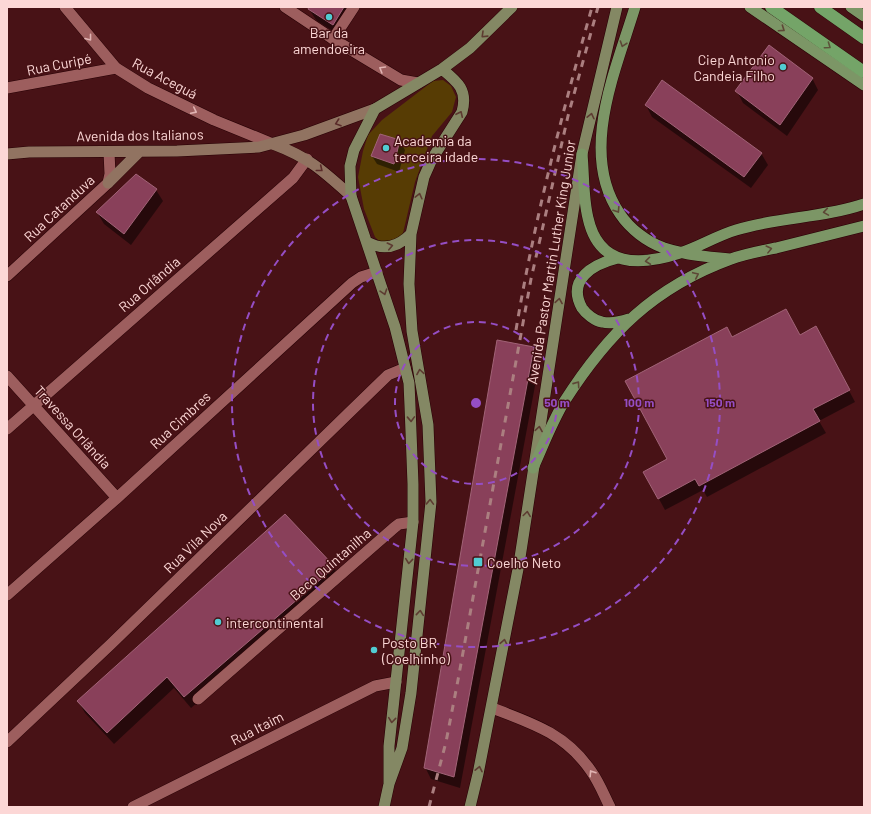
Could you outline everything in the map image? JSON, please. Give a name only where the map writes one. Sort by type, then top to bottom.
[{"type":"highway","points":[[635,7],[608,90],[601,154],[603,174],[609,195],[626,223],[647,239],[663,248],[681,253],[732,259]]},
{"type":"highway","points":[[750,7],[864,86]]},
{"type":"highway","points":[[771,7],[864,72]]},
{"type":"highway","points":[[820,7],[864,38]]},
{"type":"highway","points":[[851,7],[864,16]]},
{"type":"highway","points":[[582,154],[586,210],[591,229],[602,246],[618,258],[629,262],[641,262],[681,253],[736,230],[777,220],[850,209],[864,204]]},
{"type":"highway","points":[[533,468],[564,403],[604,347],[638,311],[667,290],[732,259],[864,226]]},
{"type":"highway","points":[[618,258],[601,262],[585,273],[577,288],[577,295],[584,311],[600,322],[612,323],[629,319]]},
{"type":"main road","points":[[389,784],[389,746],[412,522],[413,484],[409,383],[395,327],[351,196],[350,166],[354,150],[375,109],[442,69],[470,48],[512,7]]},
{"type":"main road","name":"Avenida Pastor Martin Luther King Junior","points":[[470,807],[492,708],[519,564],[582,154],[617,7]]},
{"type":"main road","points":[[384,807],[389,784],[402,748],[411,693],[431,502],[428,425],[412,331],[410,284],[411,234],[424,177],[432,159],[462,112],[464,104],[462,89],[455,80],[442,69]]},
{"type":"main road","name":"Avenida dos Italianos","points":[[7,154],[29,152],[139,152],[246,148],[273,144],[375,109]]},
{"type":"main road","name":"Avenida dos Italianos","points":[[273,144],[307,159],[351,196]]},
{"type":"main road","points":[[108,183],[139,152]]},
{"type":"main road","points":[[367,242],[375,246],[386,248],[400,243],[411,234]]},
{"type":"street","name":"Rua Aceguá","points":[[65,7],[116,68],[148,88],[214,120],[273,144]]},
{"type":"street","points":[[285,7],[333,39],[401,80],[418,83]]},
{"type":"street","points":[[333,39],[354,7]]},
{"type":"street","name":"Rua Curipé","points":[[7,88],[116,68]]},
{"type":"street","name":"Rua Catanduva","points":[[7,276],[108,183],[110,174],[109,152]]},
{"type":"street","name":"Rua Orlândia","points":[[7,429],[293,178],[307,159]]},
{"type":"street","name":"Rua Cimbres","points":[[7,595],[117,498],[352,283],[361,277],[377,272]]},
{"type":"street","name":"Rua Vila Nova","points":[[7,742],[110,645],[388,375],[405,368]]},
{"type":"street","name":"Travessa Orlândia","points":[[7,376],[117,498]]},
{"type":"street","name":"Beco Quintanilha","points":[[198,699],[395,527],[399,524],[412,522]]},
{"type":"street","name":"Rua Itaim","points":[[133,807],[375,686],[396,682]]},
{"type":"street","points":[[492,708],[532,723],[557,736],[577,753],[592,772],[610,807]]},
{"type":"shaded area","points":[[443,80],[451,86],[456,97],[452,112],[432,136],[415,182],[403,233],[397,243],[384,246],[375,237],[364,209],[358,177],[368,135],[382,120],[433,81]]},
{"type":"building","name":"Bar da amendoeira","points":[[309,7],[344,7],[333,25],[308,9]]},
{"type":"building","points":[[769,45],[813,78],[780,125],[735,91]]},
{"type":"building","points":[[662,80],[762,153],[744,177],[645,105]]},
{"type":"building","name":"Academia da terceira idade","points":[[380,134],[400,140],[394,164],[371,156]]},
{"type":"building","points":[[136,174],[157,189],[124,234],[96,212]]},
{"type":"building","points":[[786,309],[800,335],[816,326],[850,390],[813,409],[820,421],[699,486],[695,479],[658,499],[643,472],[667,459],[625,381],[727,327],[732,337]]},
{"type":"building","points":[[497,340],[534,347],[454,777],[424,768]]},
{"type":"building","name":"intercontinental","points":[[285,514],[335,567],[184,697],[167,677],[107,733],[77,701]]},
{"type":"railway","points":[[516,330],[540,208],[570,87],[592,7]]},
{"type":"railway","points":[[429,807],[446,742],[458,680],[531,279],[568,116],[598,7]]},
{"type":"place","name":"Bar da amendoeira","points":[[329,17]]},
{"type":"place","name":"Ciep Antonio Candeia Filho","points":[[783,67]]},
{"type":"place","name":"Academia da terceira idade","points":[[386,148]]},
{"type":"place","name":"Coelho Neto","points":[[478,562]]},
{"type":"place","name":"intercontinental","points":[[218,622]]},
{"type":"place","name":"Posto BR (Coelhinho)","points":[[374,650]]}]
